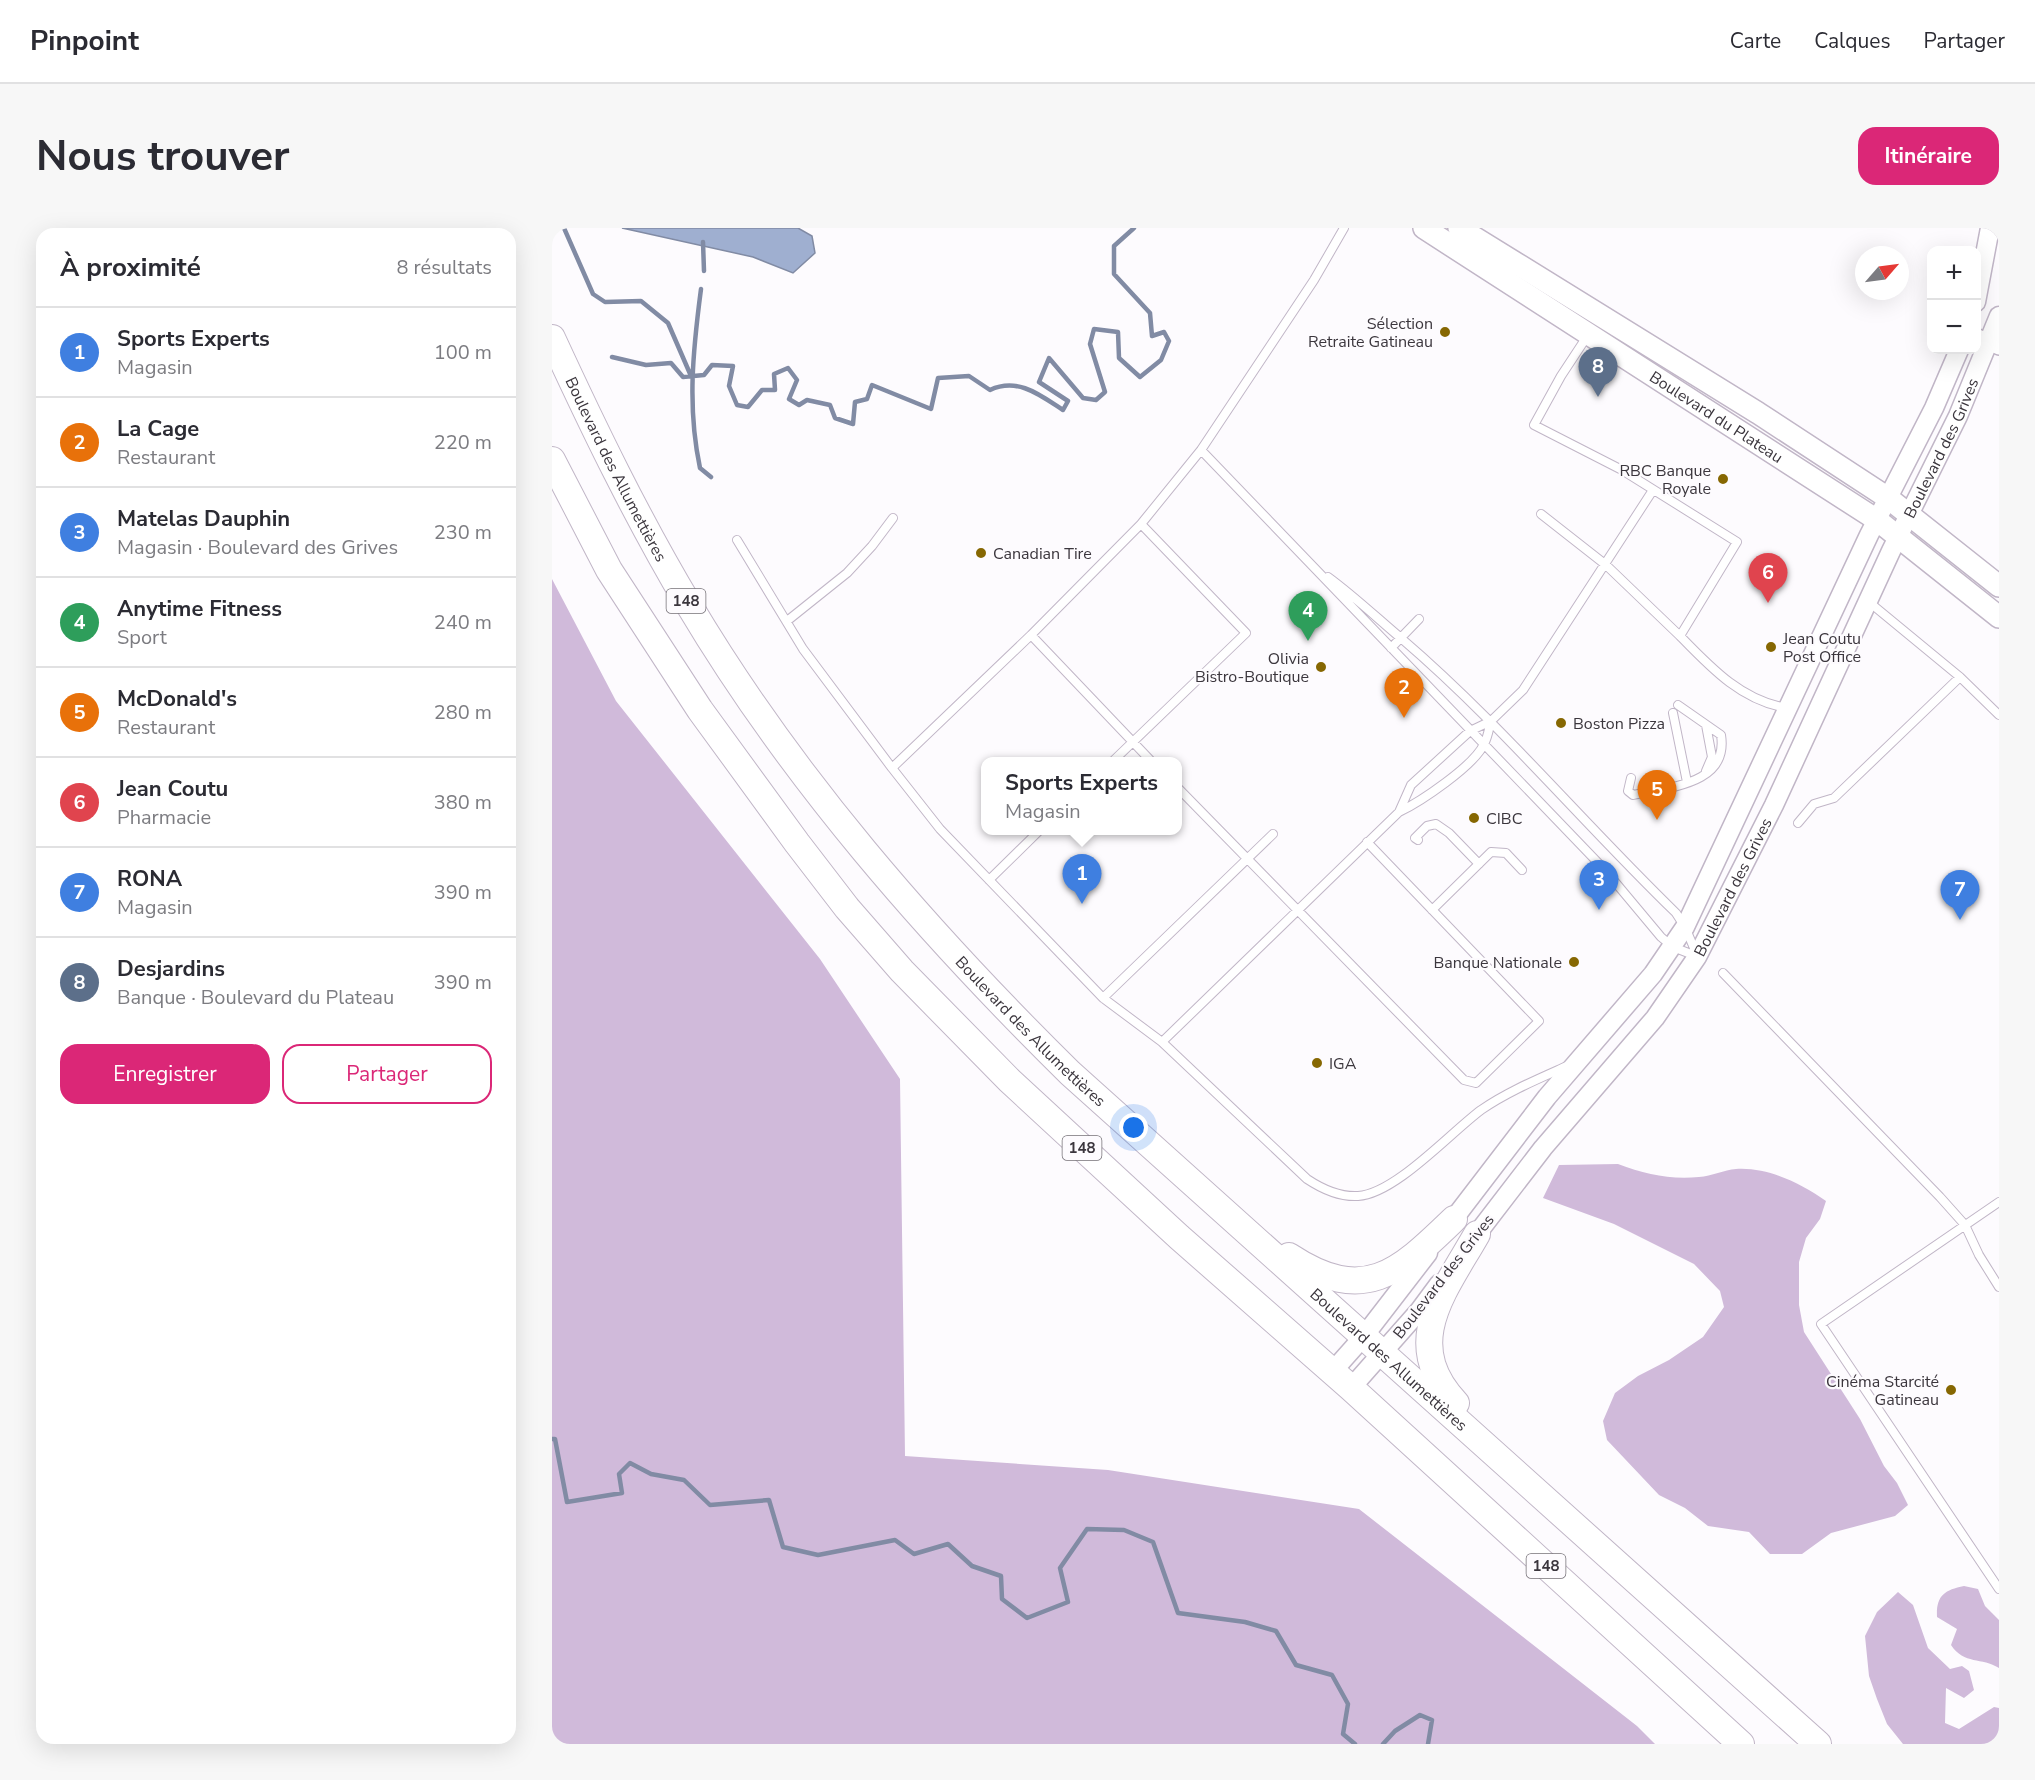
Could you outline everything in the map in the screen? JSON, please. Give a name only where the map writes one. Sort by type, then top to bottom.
[{"type":"highway","name":"Boulevard des Allumettières","points":[[552,338],[607,458],[689,606],[730,669],[814,788],[905,899],[1005,1009],[1079,1081],[1818,1744]]},
{"type":"highway","name":"148","points":[[552,460],[609,570],[663,654],[748,777],[847,908],[917,987],[1009,1080],[1179,1237],[1341,1380],[1741,1744]]},
{"type":"highway","points":[[1236,1221],[1314,1270],[1349,1279],[1381,1277],[1392,1272],[1409,1262],[1454,1219]]},
{"type":"highway","points":[[1477,1234],[1434,1312],[1427,1342],[1429,1357],[1432,1370],[1442,1389],[1527,1481]]},
{"type":"main road","name":"Boulevard du Plateau","points":[[1424,228],[1877,520],[1999,617]]},
{"type":"main road","name":"Boulevard du Plateau","points":[[1459,228],[1758,413],[1888,498],[1999,586]]},
{"type":"street","points":[[1977,300],[1990,228]]},
{"type":"street","name":"Boulevard des Grives","points":[[1373,1345],[1419,1311],[1543,1148],[1649,1025],[1697,957],[1774,805],[1899,536],[1958,416],[1999,316]]},
{"type":"street","name":"Boulevard des Grives","points":[[1341,1380],[1373,1345],[1454,1219],[1514,1139],[1635,997],[1673,947],[1685,927],[1957,354]]},
{"type":"lane","points":[[892,768],[1031,635],[1141,524],[1201,450],[1314,280],[1344,228]]},
{"type":"lane","points":[[1590,333],[1561,376],[1534,426],[1622,470],[1737,542],[1680,636]]},
{"type":"lane","points":[[1201,450],[1605,870],[1673,947],[1697,957]]},
{"type":"lane","points":[[1399,812],[1412,785],[1470,731],[1491,721],[1523,690],[1653,490]]},
{"type":"lane","points":[[1542,514],[1606,565],[1729,682],[1768,705],[1789,708]]},
{"type":"lane","points":[[787,621],[847,573],[872,546],[892,518]]},
{"type":"lane","points":[[1117,757],[1246,633],[1141,524]]},
{"type":"lane","points":[[737,540],[802,649],[940,829],[1102,998],[1162,1042],[1307,1179],[1327,1190],[1360,1196],[1395,1181],[1484,1108],[1579,1060]]},
{"type":"lane","points":[[1314,567],[1352,594],[1491,721],[1676,913],[1685,927],[1697,957]]},
{"type":"lane","points":[[1869,601],[1960,677],[1999,716]]},
{"type":"lane","points":[[1391,648],[1419,619]]},
{"type":"lane","points":[[1031,635],[1147,757]]},
{"type":"lane","points":[[1798,823],[1814,804],[1834,798],[1960,677]]},
{"type":"lane","points":[[1631,778],[1628,791],[1633,795],[1704,777],[1715,765],[1723,748],[1721,735],[1678,705]]},
{"type":"lane","points":[[1673,713],[1687,782]]},
{"type":"lane","points":[[1162,1042],[1366,842],[1399,812],[1428,796],[1473,758],[1484,745],[1491,721]]},
{"type":"lane","points":[[1182,793],[1464,1080],[1476,1083],[1539,1021],[1366,842]]},
{"type":"lane","points":[[1418,840],[1415,838],[1427,826],[1436,824],[1479,864]]},
{"type":"lane","points":[[1102,998],[1273,834]]},
{"type":"lane","points":[[988,880],[1036,835]]},
{"type":"lane","points":[[1432,910],[1491,852],[1501,851],[1522,870]]},
{"type":"lane","points":[[1723,973],[1965,1225],[1978,1255],[1999,1287]]},
{"type":"lane","points":[[1999,1202],[1821,1324],[1999,1589]]},
{"type":"shaded area","points":[[552,579],[616,701],[820,959],[900,1079],[905,1456],[1108,1470],[1359,1509],[1637,1726],[1655,1744],[552,1744]]},
{"type":"shaded area","points":[[1618,1164],[1648,1173],[1678,1178],[1704,1176],[1736,1169],[1760,1171],[1795,1182],[1826,1201],[1820,1219],[1806,1238],[1799,1262],[1799,1305],[1804,1332],[1860,1419],[1884,1466],[1897,1483],[1908,1505],[1895,1516],[1831,1533],[1802,1554],[1770,1554],[1749,1532],[1708,1526],[1685,1508],[1659,1495],[1607,1440],[1603,1421],[1615,1393],[1638,1376],[1669,1360],[1703,1337],[1724,1307],[1720,1291],[1694,1264],[1614,1224],[1543,1198],[1559,1165]]},
{"type":"shaded area","points":[[1964,1586],[1978,1589],[1985,1606],[1999,1620],[1999,1668],[1967,1658],[1956,1651],[1951,1645],[1957,1629],[1937,1617],[1938,1604],[1943,1595]]},
{"type":"shaded area","points":[[1898,1592],[1913,1605],[1928,1648],[1950,1669],[1962,1666],[1969,1671],[1974,1690],[1964,1698],[1946,1688],[1945,1723],[1959,1729],[1994,1707],[1999,1708],[1999,1744],[1903,1744],[1887,1724],[1869,1676],[1865,1636],[1877,1612]]},
{"type":"water","points":[[622,228],[798,228],[812,236],[815,253],[793,273],[753,257]]},
{"type":"waterway","points":[[564,228],[593,294],[605,302],[641,301],[668,323],[691,376]]},
{"type":"waterway","points":[[612,357],[646,365],[671,363],[683,377],[704,375],[712,365],[733,366],[729,386],[737,405],[748,407],[762,390],[775,390],[774,374],[788,368],[797,380],[789,399],[799,405],[807,400],[830,405],[835,418],[853,424],[855,402],[867,399],[872,385],[931,409],[938,378],[969,376],[990,390],[1000,387],[1019,387],[1037,394],[1063,410],[1068,401],[1039,382],[1049,358],[1083,398],[1096,400],[1105,392],[1090,344],[1094,329],[1118,332],[1119,358],[1140,377],[1161,360],[1169,341],[1164,332],[1152,336],[1150,313],[1114,274],[1114,246],[1134,228]]},
{"type":"waterway","points":[[703,242],[704,271]]},
{"type":"waterway","points":[[701,289],[692,401],[700,468],[711,477]]},
{"type":"waterway","points":[[552,1439],[555,1439],[567,1502],[622,1493],[619,1474],[630,1463],[651,1474],[684,1480],[710,1505],[769,1500],[783,1547],[818,1555],[895,1540],[914,1554],[948,1544],[972,1566],[1001,1576],[1002,1599],[1027,1618],[1068,1602],[1060,1568],[1087,1529],[1124,1530],[1153,1542],[1178,1613],[1245,1622],[1276,1631],[1296,1665],[1332,1675],[1348,1704],[1343,1734],[1355,1744]]},
{"type":"waterway","points":[[1383,1744],[1395,1731],[1420,1715],[1432,1720],[1428,1744]]},
{"type":"place","name":"Sélection Retraite Gatineau","points":[[1445,332]]},
{"type":"place","name":"Desjardins","points":[[1598,397]]},
{"type":"place","name":"RBC Banque Royale","points":[[1723,479]]},
{"type":"place","name":"Canadian Tire","points":[[981,553]]},
{"type":"place","name":"Jean Coutu","points":[[1768,603]]},
{"type":"place","name":"Anytime Fitness","points":[[1308,641]]},
{"type":"place","name":"Jean Coutu Post Office","points":[[1771,647]]},
{"type":"place","name":"Olivia Bistro-Boutique","points":[[1321,667]]},
{"type":"place","name":"La Cage","points":[[1404,718]]},
{"type":"place","name":"Boston Pizza","points":[[1561,723]]},
{"type":"place","name":"CIBC","points":[[1474,818]]},
{"type":"place","name":"McDonald's","points":[[1657,820]]},
{"type":"place","name":"Sports Experts","points":[[1082,904]]},
{"type":"place","name":"Matelas Dauphin","points":[[1599,910]]},
{"type":"place","name":"RONA","points":[[1960,920]]},
{"type":"place","name":"Banque Nationale","points":[[1574,962]]},
{"type":"place","name":"IGA","points":[[1317,1063]]},
{"type":"place","name":"Cinéma Starcité Gatineau","points":[[1951,1390]]}]
